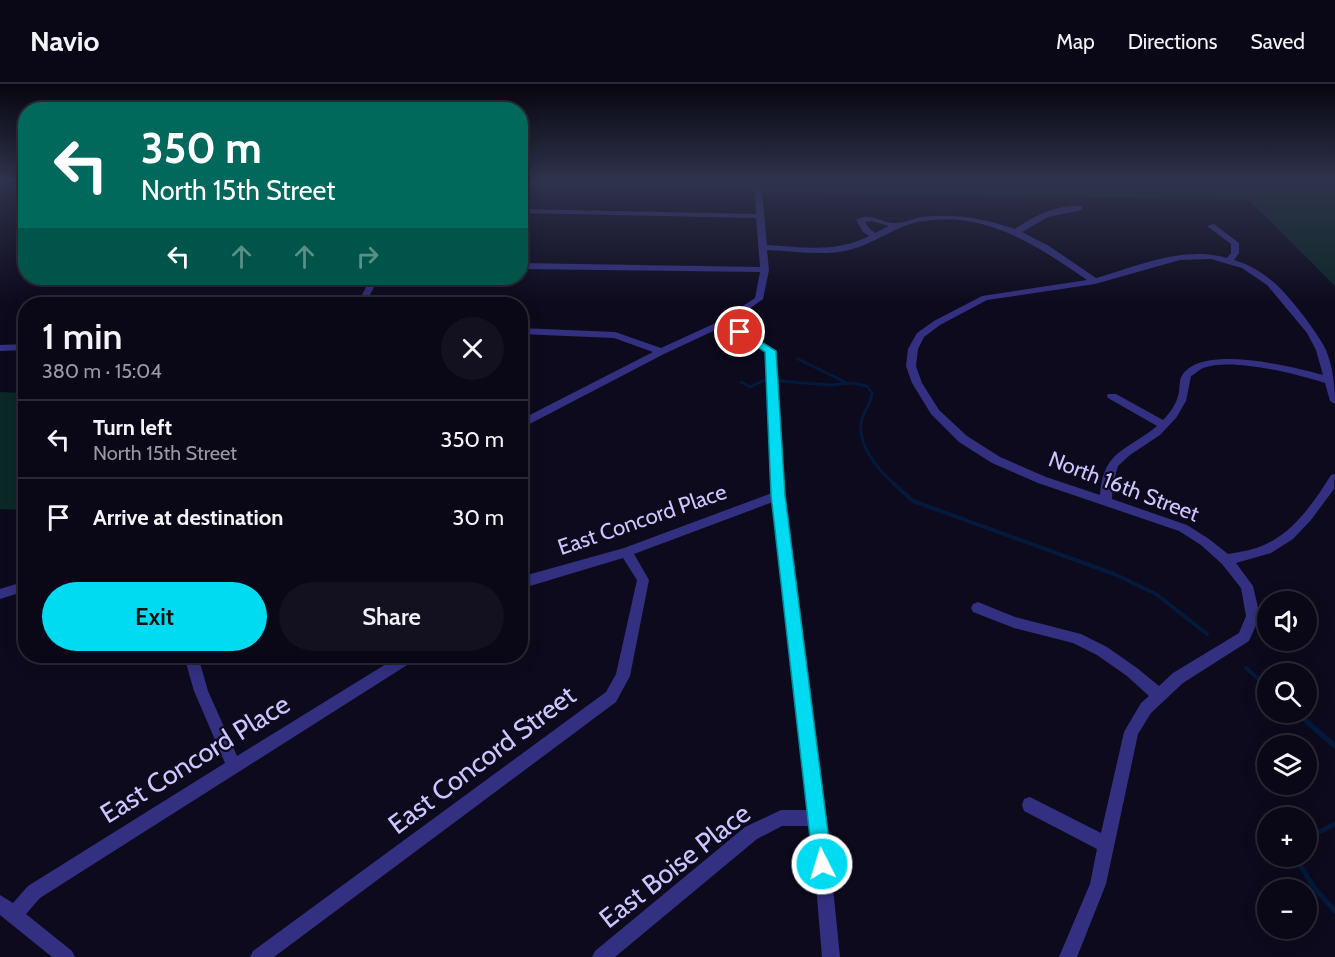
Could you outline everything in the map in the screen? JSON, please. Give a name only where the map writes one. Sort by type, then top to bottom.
[{"type":"street","points":[[528,421],[725,322],[759,298],[765,270],[761,222]]},
{"type":"street","points":[[861,222],[866,230],[876,237]]},
{"type":"street","points":[[882,222],[898,226]]},
{"type":"street","points":[[763,247],[841,250],[914,222]]},
{"type":"street","points":[[979,222],[1016,232],[1046,248],[1095,281],[1180,257],[1211,256],[1230,260],[1261,275],[1311,332],[1321,350],[1335,401]]},
{"type":"street","points":[[1016,232],[1033,222]]},
{"type":"street","points":[[1211,226],[1235,243],[1235,253],[1230,260]]},
{"type":"street","points":[[528,266],[765,270]]},
{"type":"street","name":"North 16th Street","points":[[1068,957],[1098,884],[1131,732],[1146,708],[1178,678],[1220,655],[1244,637],[1253,616],[1246,586],[1226,560],[1205,542],[1182,528],[1106,500],[1042,480],[996,460],[963,439],[935,412],[917,383],[911,366],[913,349],[920,335],[985,298],[1095,281]]},
{"type":"street","points":[[725,322],[770,351],[778,495],[818,818],[831,957]]},
{"type":"street","points":[[528,331],[615,335],[662,352]]},
{"type":"street","points":[[0,348],[18,347]]},
{"type":"street","points":[[1106,500],[1106,479],[1110,466],[1119,456],[1164,424],[1180,403],[1184,395],[1186,376],[1193,368],[1210,363],[1254,364],[1330,381]]},
{"type":"street","points":[[1112,396],[1164,424]]},
{"type":"street","points":[[1226,560],[1271,548],[1288,537],[1328,492],[1335,478]]},
{"type":"street","name":"East Concord Place","points":[[528,580],[626,552],[778,495]]},
{"type":"street","name":"East Concord Street","points":[[259,957],[611,697],[623,676],[644,580],[626,552]]},
{"type":"street","points":[[0,594],[18,588]]},
{"type":"street","points":[[978,608],[1014,622],[1076,638],[1102,651],[1159,695]]},
{"type":"street","points":[[193,663],[201,692],[233,765]]},
{"type":"street","name":"East Concord Place","points":[[7,909],[399,663]]},
{"type":"street","points":[[1030,805],[1107,845]]},
{"type":"street","name":"East Boise Place","points":[[601,957],[751,833],[781,818],[818,818]]},
{"type":"street","points":[[7,909],[66,957]]},
{"type":"green space","points":[[1271,222],[1335,222],[1335,286]]},
{"type":"green space","points":[[0,392],[18,393],[18,510],[0,509]]},
{"type":"waterway","points":[[798,359],[845,382]]},
{"type":"waterway","points":[[741,382],[750,387],[765,380],[830,385],[851,383],[867,386],[872,393],[862,419],[862,438],[869,455],[893,483]]},
{"type":"waterway","points":[[893,483],[913,501],[1114,574],[1156,594],[1207,634]]},
{"type":"waterway","points":[[1246,668],[1257,678]]},
{"type":"waterway","points":[[1309,723],[1335,746]]},
{"type":"waterway","points":[[1317,833],[1335,824]]},
{"type":"waterway","points":[[1301,867],[1315,889],[1335,911]]},
{"type":"route","points":[[740,332],[770,351],[778,495],[822,864]]}]
